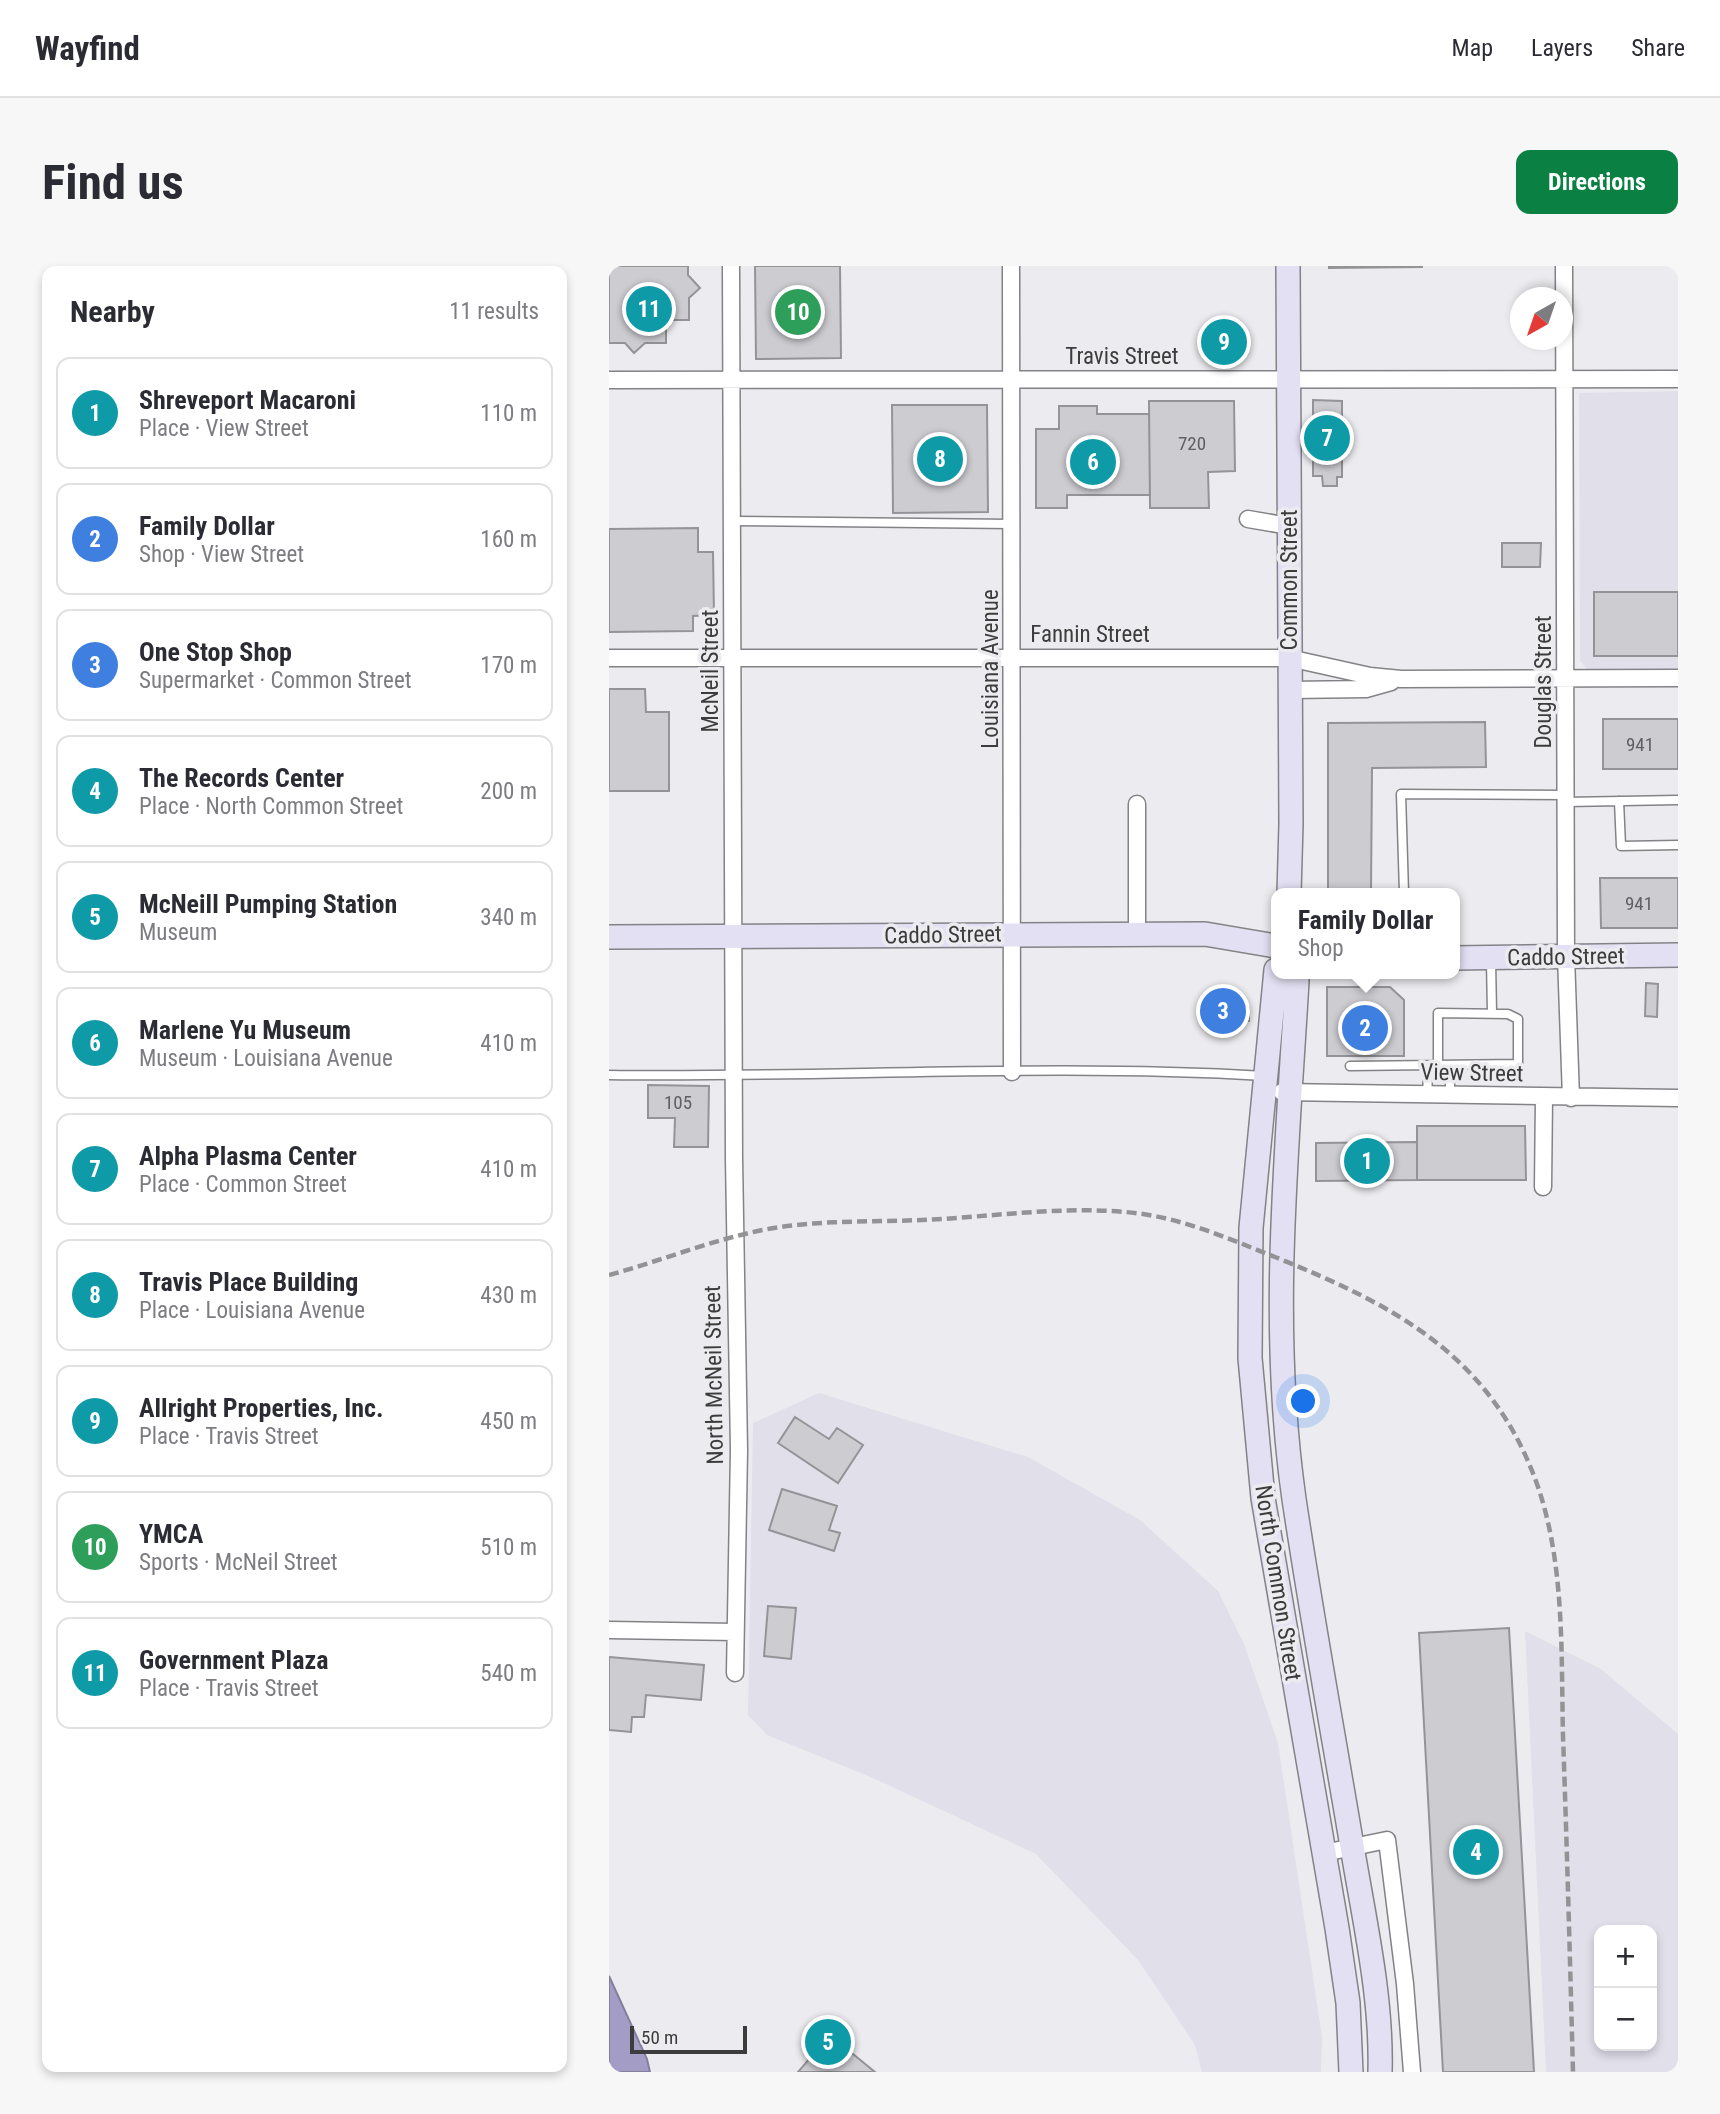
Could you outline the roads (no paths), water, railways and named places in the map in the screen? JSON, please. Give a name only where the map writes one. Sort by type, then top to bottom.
[{"type":"main road","name":"Common Street","points":[[1288,266],[1289,888]]},
{"type":"main road","name":"Caddo Street","points":[[609,937],[1137,933],[1226,935],[1271,945]]},
{"type":"main road","name":"Caddo Street","points":[[1460,958],[1678,955]]},
{"type":"main road","points":[[1265,1083],[1275,979]]},
{"type":"main road","points":[[1290,1093],[1296,979]]},
{"type":"main road","name":"North Common Street","points":[[1265,1083],[1251,1228],[1250,1358],[1263,1498],[1347,2003],[1351,2072]]},
{"type":"main road","name":"North Common Street","points":[[1290,1093],[1279,1293],[1284,1419],[1294,1499],[1377,2010],[1380,2072]]},
{"type":"street","name":"McNeil Street","points":[[731,266],[734,1077]]},
{"type":"street","name":"Louisiana Avenue","points":[[1011,266],[1014,934],[1012,1072]]},
{"type":"street","name":"Douglas Street","points":[[1564,266],[1566,956],[1571,1098]]},
{"type":"street","name":"Travis Street","points":[[609,380],[1678,379]]},
{"type":"street","points":[[1248,519],[1289,526]]},
{"type":"street","name":"Fannin Street","points":[[609,658],[1289,658],[1370,676],[1401,679],[1678,678]]},
{"type":"street","name":"Fannin Street","points":[[1290,690],[1366,689],[1401,679]]},
{"type":"street","points":[[1137,804],[1137,933]]},
{"type":"street","name":"North McNeil Street","points":[[734,1077],[739,1450],[735,1673]]},
{"type":"street","name":"View Street","points":[[1265,1083],[1290,1093],[1678,1098]]},
{"type":"street","points":[[1543,1187],[1544,1097]]},
{"type":"street","points":[[609,1630],[735,1632]]},
{"type":"street","points":[[1324,1853],[1387,1840],[1405,1984],[1412,2072]]},
{"type":"lane","points":[[732,521],[1012,524]]},
{"type":"lane","points":[[1403,888],[1401,794],[1619,801],[1678,800]]},
{"type":"lane","points":[[1619,801],[1621,846],[1678,845]]},
{"type":"lane","points":[[1491,958],[1492,1013]]},
{"type":"lane","points":[[1350,1066],[1438,1065],[1518,1064],[1518,1019],[1515,1015],[1438,1013],[1438,1065],[1428,1075],[1427,1095]]},
{"type":"lane","points":[[1438,1065],[1450,1076],[1450,1095]]},
{"type":"lane","points":[[609,1075],[734,1077],[1012,1072],[1265,1083]]},
{"type":"railway","points":[[609,1275],[733,1237],[792,1225],[1060,1211],[1115,1211],[1177,1221],[1275,1257],[1360,1295],[1433,1340],[1465,1368],[1493,1401],[1517,1439],[1537,1484],[1553,1545],[1560,1609],[1573,2072]]},
{"type":"place","name":"Government Plaza","points":[[649,309]]},
{"type":"place","name":"YMCA","points":[[798,312]]},
{"type":"place","name":"Allright Properties, Inc.","points":[[1224,342]]},
{"type":"place","name":"Alpha Plasma Center","points":[[1327,438]]},
{"type":"place","name":"Travis Place Building","points":[[940,459]]},
{"type":"place","name":"Marlene Yu Museum","points":[[1093,462]]},
{"type":"place","name":"One Stop Shop","points":[[1223,1011]]},
{"type":"place","name":"Family Dollar","points":[[1365,1028]]},
{"type":"place","name":"Shreveport Macaroni","points":[[1367,1161]]},
{"type":"place","name":"The Records Center","points":[[1476,1852]]},
{"type":"place","name":"McNeill Pumping Station","points":[[828,2042]]}]
